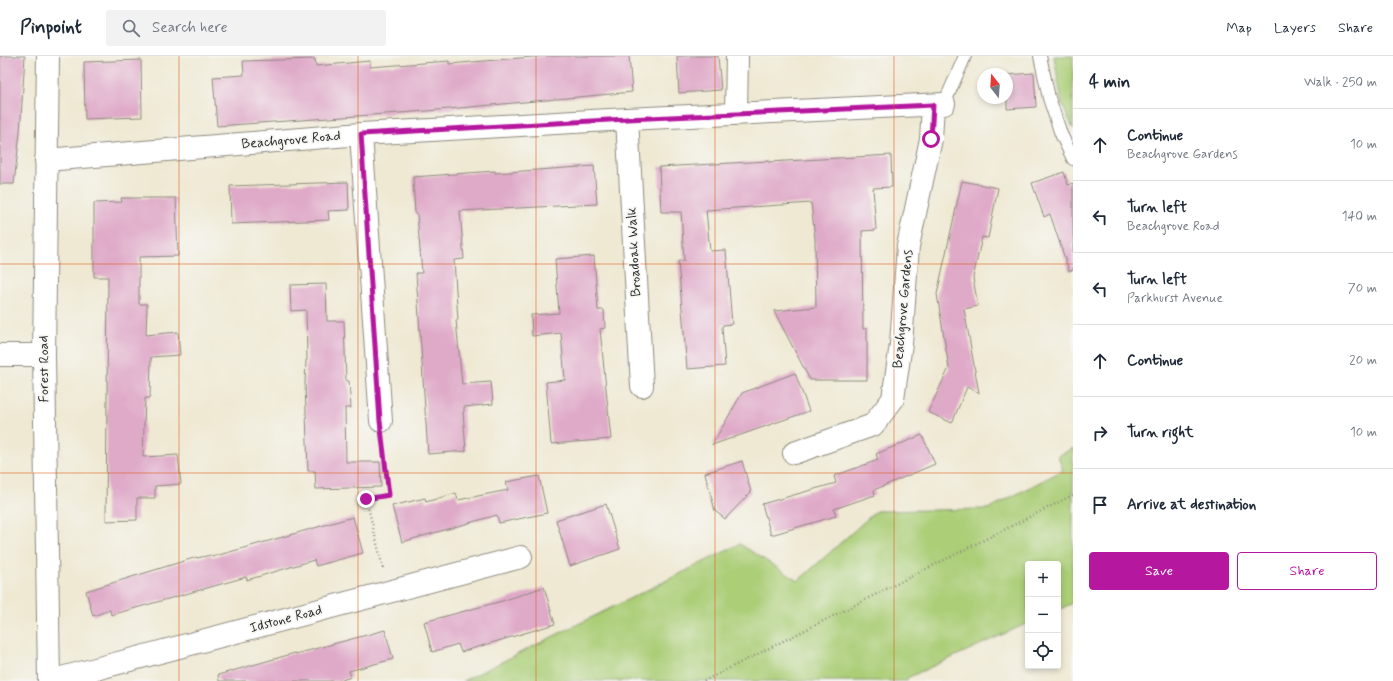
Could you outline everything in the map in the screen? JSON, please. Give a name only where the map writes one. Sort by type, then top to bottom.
[{"type":"street","name":"Forest Road","points":[[48,56],[44,355],[50,681]]},
{"type":"street","points":[[736,114],[737,56]]},
{"type":"street","name":"Beachgrove Road","points":[[46,160],[361,134],[938,104]]},
{"type":"street","name":"Beachgrove Gardens","points":[[794,452],[873,425],[893,399],[901,344],[908,246],[938,104]]},
{"type":"street","name":"Broadoak Walk","points":[[627,119],[642,386]]},
{"type":"street","points":[[361,134],[380,421]]},
{"type":"street","points":[[0,355],[44,355]]},
{"type":"street","name":"Idstone Road","points":[[50,681],[521,557]]},
{"type":"lane","points":[[938,104],[965,56]]},
{"type":"lane","points":[[1040,56],[1049,98],[1058,127],[1073,159]]},
{"type":"path","points":[[380,421],[389,495],[366,499],[388,592]]},
{"type":"path","points":[[704,681],[1073,495]]},
{"type":"green space","points":[[1054,56],[1073,56],[1073,129],[1062,104]]},
{"type":"green space","points":[[1073,448],[1073,603],[1061,609],[1061,561],[1025,561],[1025,624],[907,678],[907,681],[463,681],[740,544],[798,581],[876,511],[988,509],[1063,470],[1058,456]]},
{"type":"building","points":[[0,56],[25,56],[20,132],[14,184],[0,184]]},
{"type":"building","points":[[544,56],[629,56],[632,92],[427,111],[217,126],[213,77],[244,75],[243,61],[315,59],[316,66],[370,61],[370,67],[449,61],[449,64]]},
{"type":"building","points":[[677,56],[718,56],[721,90],[679,93]]},
{"type":"building","points":[[141,60],[142,117],[85,119],[84,62]]},
{"type":"building","points":[[1034,73],[1036,107],[1007,109],[1007,104],[1013,104],[1013,75]]},
{"type":"building","points":[[891,155],[892,187],[873,188],[876,230],[862,231],[863,329],[867,329],[867,380],[810,380],[774,311],[816,307],[815,238],[811,203],[706,210],[710,251],[726,250],[732,324],[723,325],[722,327],[725,366],[687,369],[678,261],[684,261],[681,212],[661,212],[659,167]]},
{"type":"building","points":[[594,166],[597,204],[460,211],[464,259],[454,260],[458,320],[456,320],[462,384],[491,382],[493,404],[464,407],[463,412],[466,451],[428,454],[416,273],[422,273],[417,214],[415,214],[413,177]]},
{"type":"building","points":[[1064,172],[1068,185],[1073,183],[1073,270],[1069,271],[1050,214],[1044,217],[1032,183]]},
{"type":"building","points":[[962,181],[998,188],[988,238],[982,237],[973,278],[978,306],[964,309],[979,393],[967,387],[952,423],[928,412],[949,368],[937,294]]},
{"type":"building","points":[[348,182],[349,210],[328,211],[329,220],[231,224],[230,186]]},
{"type":"building","points":[[121,198],[176,198],[178,256],[139,257],[139,304],[147,304],[146,335],[178,332],[180,355],[151,357],[150,398],[145,398],[143,457],[178,455],[181,484],[155,486],[155,498],[137,498],[137,520],[106,521],[108,277],[94,277],[94,203],[122,202]]},
{"type":"building","points":[[594,256],[598,310],[604,310],[605,328],[600,329],[611,439],[551,444],[546,382],[565,380],[561,333],[532,336],[531,315],[559,313],[555,259]]},
{"type":"building","points":[[326,284],[327,321],[344,321],[346,381],[349,381],[351,408],[345,408],[346,462],[380,462],[381,487],[316,489],[315,471],[308,471],[305,383],[307,360],[306,310],[291,311],[290,285]]},
{"type":"building","points":[[795,373],[809,411],[712,445],[742,393]]},
{"type":"building","points":[[922,435],[935,464],[874,490],[875,495],[834,509],[836,516],[771,535],[762,504],[836,483],[834,476],[878,460],[876,454]]},
{"type":"building","points":[[742,461],[751,492],[725,519],[715,511],[705,473]]},
{"type":"building","points":[[539,476],[547,513],[499,523],[497,515],[402,542],[392,506],[425,498],[426,502],[456,493],[458,500],[508,490],[506,482]]},
{"type":"building","points":[[606,504],[620,549],[570,566],[556,520]]},
{"type":"building","points":[[353,517],[363,553],[316,566],[314,560],[247,580],[246,577],[111,615],[110,610],[93,616],[86,591],[197,557],[211,555],[212,557]]},
{"type":"building","points":[[544,587],[555,624],[461,652],[458,644],[432,652],[424,622],[502,601]]},
{"type":"building","points":[[385,630],[393,659],[349,671],[351,677],[339,681],[219,681],[218,675],[295,653],[296,654]]},
{"type":"route","points":[[366,499],[389,495],[380,421],[361,134],[627,119],[933,105],[931,139]]}]
